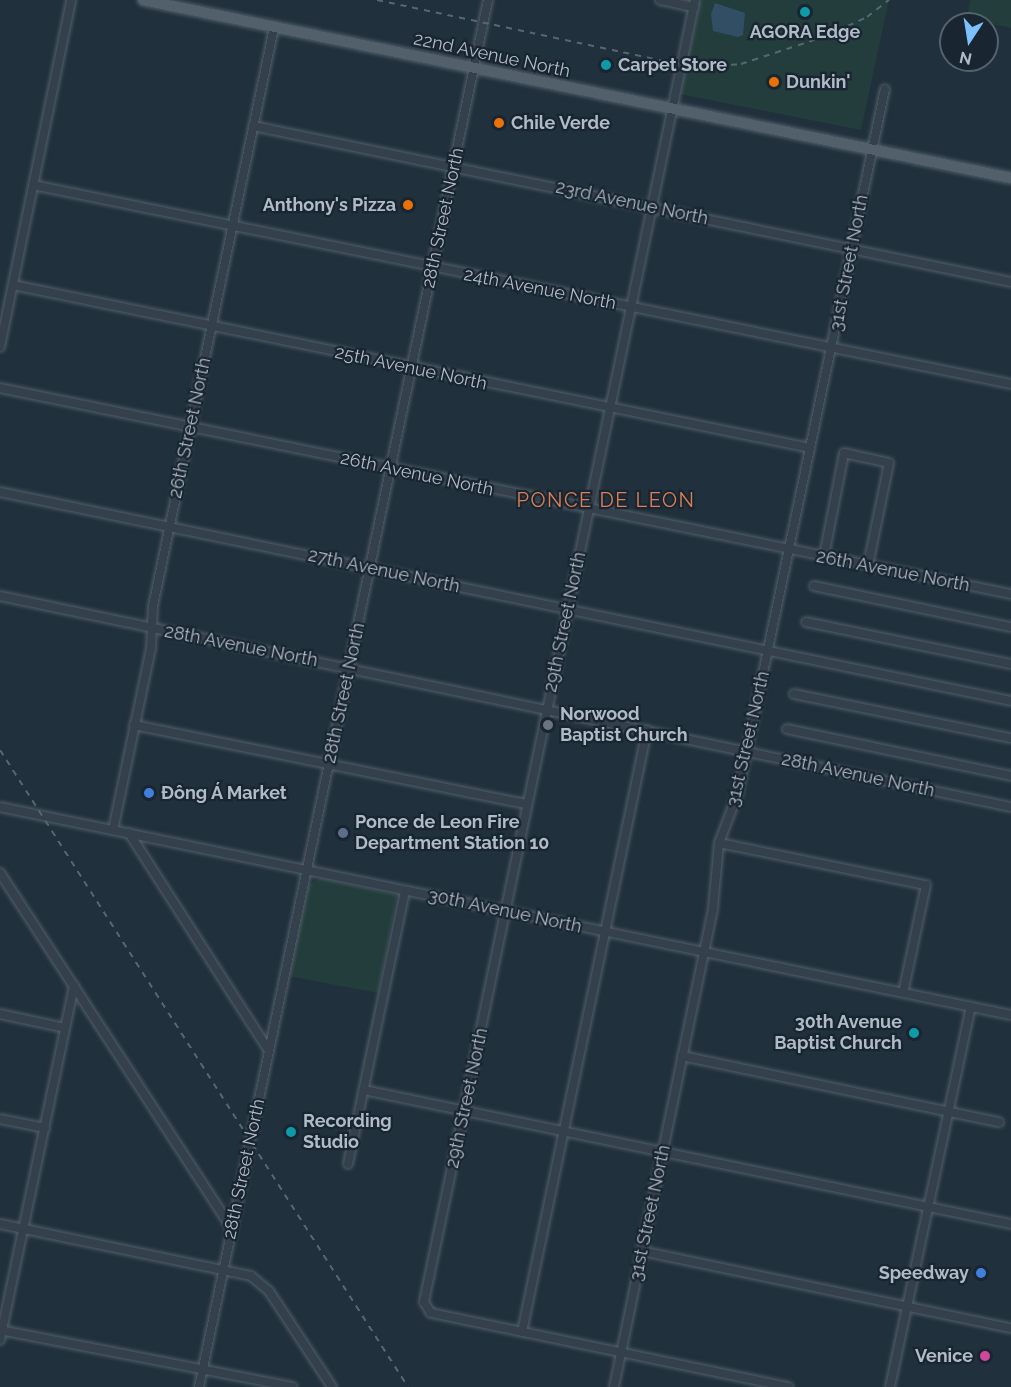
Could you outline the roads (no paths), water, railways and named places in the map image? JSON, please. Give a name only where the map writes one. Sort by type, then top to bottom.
[{"type":"main road","name":"22nd Avenue North","points":[[143,0],[1011,178]]},
{"type":"street","points":[[0,347],[71,0]]},
{"type":"street","name":"28th Street North","points":[[199,1387],[488,0]]},
{"type":"street","points":[[660,0],[695,4]]},
{"type":"street","name":"29th Street North","points":[[522,1332],[432,1313],[424,1302],[695,4]]},
{"type":"street","name":"26th Street North","points":[[113,830],[153,628],[153,606],[274,28]]},
{"type":"street","name":"31st Street North","points":[[614,1387],[713,908],[719,843],[738,793],[885,89]]},
{"type":"street","name":"23rd Avenue North","points":[[253,126],[1011,282]]},
{"type":"street","name":"24th Avenue North","points":[[33,185],[1011,384]]},
{"type":"street","name":"25th Avenue North","points":[[13,285],[810,448]]},
{"type":"street","name":"26th Avenue North","points":[[0,388],[789,551],[1011,594]]},
{"type":"street","points":[[824,556],[844,453],[889,463],[868,565]]},
{"type":"street","name":"27th Avenue North","points":[[0,492],[1011,701]]},
{"type":"street","points":[[814,586],[1011,627]]},
{"type":"street","name":"28th Avenue North","points":[[0,596],[1011,807]]},
{"type":"street","points":[[806,622],[1011,664]]},
{"type":"street","points":[[794,694],[1011,738]]},
{"type":"street","points":[[134,725],[527,804]]},
{"type":"street","points":[[787,729],[1011,776]]},
{"type":"street","points":[[646,730],[522,1332],[788,1387]]},
{"type":"street","name":"30th Avenue North","points":[[0,807],[1011,1015]]},
{"type":"street","points":[[129,833],[269,1051]]},
{"type":"street","points":[[719,843],[926,885],[903,993]]},
{"type":"street","points":[[0,873],[232,1229]]},
{"type":"street","points":[[348,1164],[405,891]]},
{"type":"street","points":[[0,1340],[74,986]]},
{"type":"street","points":[[890,1387],[971,1007]]},
{"type":"street","points":[[0,1014],[65,1028]]},
{"type":"street","points":[[682,1056],[999,1122]]},
{"type":"street","points":[[364,1090],[1011,1224]]},
{"type":"street","points":[[0,1119],[45,1128]]},
{"type":"street","points":[[0,1224],[251,1276],[269,1291],[332,1387]]},
{"type":"street","points":[[641,1251],[1011,1328]]},
{"type":"street","points":[[1,1330],[293,1387]]},
{"type":"water","points":[[715,3],[745,13],[743,35],[738,37],[713,31],[711,14]]},
{"type":"railway","points":[[377,0],[673,63],[707,66],[741,64],[826,36],[867,17],[889,0]]},
{"type":"railway","points":[[0,750],[408,1387]]},
{"type":"place","name":"AGORA Edge","points":[[805,12]]},
{"type":"place","name":"Carpet Store","points":[[606,65]]},
{"type":"place","name":"Dunkin'","points":[[774,82]]},
{"type":"place","name":"Chile Verde","points":[[499,123]]},
{"type":"place","name":"Anthony's Pizza","points":[[408,205]]},
{"type":"place","name":"Norwood Baptist Church","points":[[548,725]]},
{"type":"place","name":"Đông Á Market","points":[[149,793]]},
{"type":"place","name":"Ponce de Leon Fire Department Station 10","points":[[343,833]]},
{"type":"place","name":"30th Avenue Baptist Church","points":[[914,1033]]},
{"type":"place","name":"Recording Studio","points":[[291,1132]]},
{"type":"place","name":"Speedway","points":[[981,1273]]},
{"type":"place","name":"Venice","points":[[985,1356]]},
{"type":"district","name":"PONCE DE LEON","points":[[606,500]]}]
